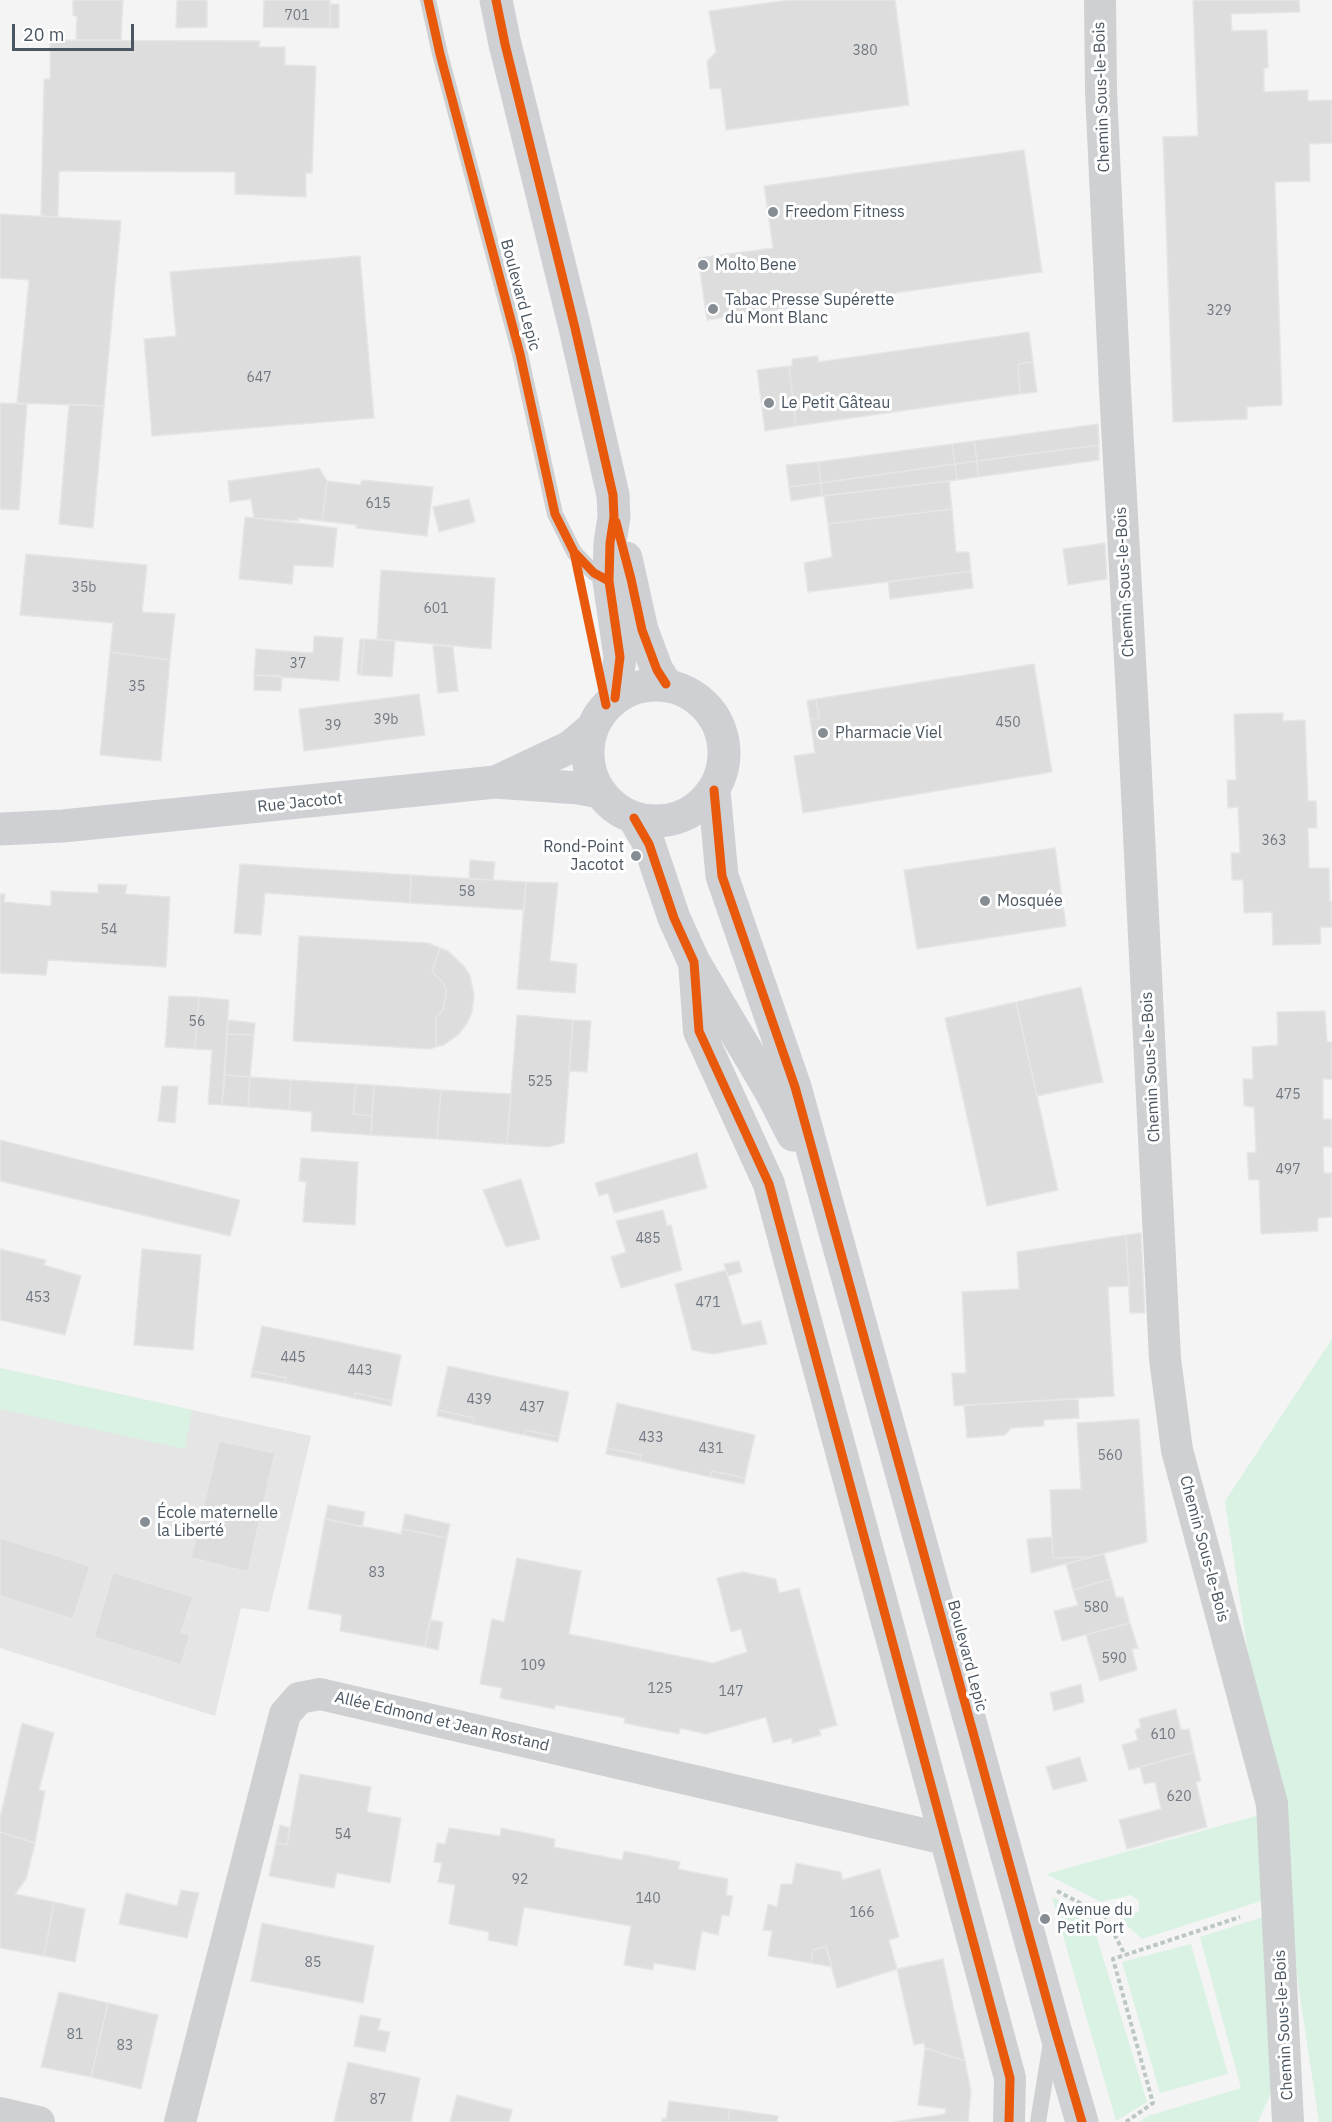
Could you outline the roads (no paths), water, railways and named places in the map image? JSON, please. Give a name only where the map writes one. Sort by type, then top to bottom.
[{"type":"main road","points":[[496,0],[613,495],[614,517],[610,543],[609,581],[620,657],[615,698]]},
{"type":"main road","points":[[614,517],[642,630],[657,670],[666,684]]},
{"type":"main road","points":[[495,782],[570,747],[590,729],[597,717],[615,698],[630,689],[644,685],[666,684],[687,692],[705,705],[718,724],[724,746],[723,768],[714,790],[699,806],[680,818],[657,822],[634,819],[615,808],[599,792],[590,773],[586,751],[590,729]]},
{"type":"main road","name":"Rue Jacotot","points":[[0,829],[63,826],[495,782],[579,788],[599,792]]},
{"type":"main road","points":[[714,790],[722,876],[795,1087],[826,1198]]},
{"type":"main road","points":[[634,819],[649,844],[675,918],[694,962],[771,1092],[826,1198]]},
{"type":"main road","name":"Boulevard Lepic","points":[[826,1198],[1082,2122]]},
{"type":"street","name":"Chemin Sous-le-Bois","points":[[1100,0],[1101,91],[1114,389],[1166,1359],[1177,1450],[1272,1804],[1288,2122]]},
{"type":"street","points":[[694,962],[699,1032],[769,1185],[1010,2078],[1009,2122]]},
{"type":"street","name":"Allée Edmond et Jean Rostand","points":[[180,2122],[285,1714],[299,1698],[320,1694],[945,1839]]},
{"type":"street","points":[[0,2113],[39,2122]]},
{"type":"lane","name":"Boulevard Lepic","points":[[428,0],[440,54],[520,354],[555,514],[574,552],[594,573],[609,581]]},
{"type":"lane","points":[[1038,2122],[1054,2026]]},
{"type":"place","name":"Freedom Fitness","points":[[773,212]]},
{"type":"place","name":"Molto Bene","points":[[703,265]]},
{"type":"place","name":"Tabac Presse Supérette du Mont Blanc","points":[[713,309]]},
{"type":"place","name":"Le Petit Gâteau","points":[[769,403]]},
{"type":"place","name":"Pharmacie Viel","points":[[823,733]]},
{"type":"place","name":"Rond-Point Jacotot","points":[[636,856]]},
{"type":"place","name":"Mosquée","points":[[985,901]]},
{"type":"place","name":"École maternelle la Liberté","points":[[145,1522]]},
{"type":"place","name":"Avenue du Petit Port","points":[[1045,1919]]}]
